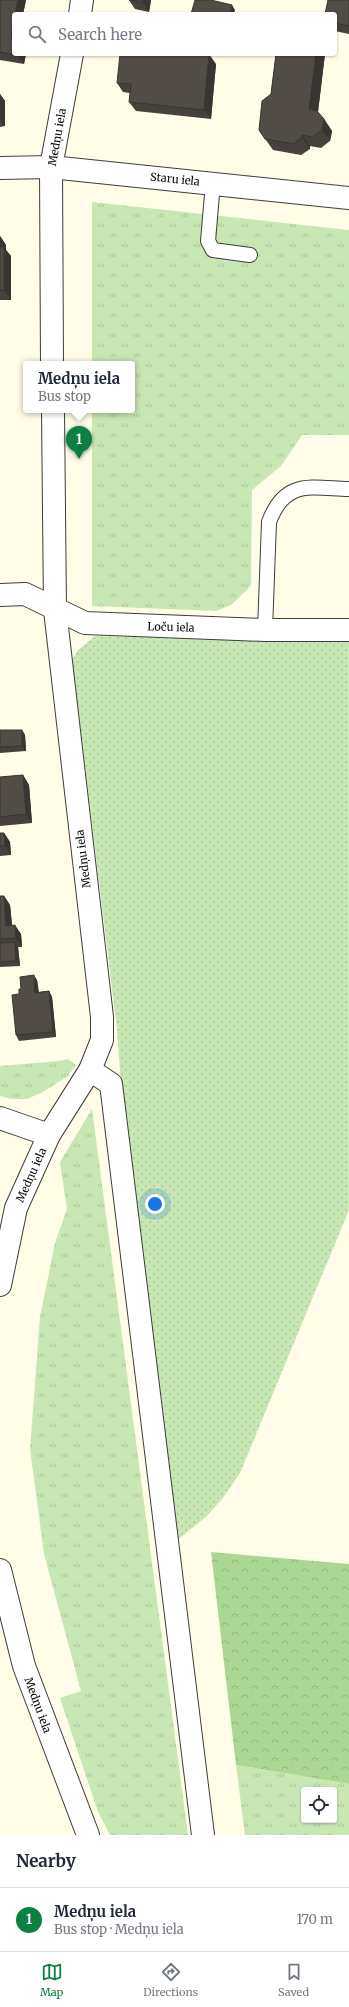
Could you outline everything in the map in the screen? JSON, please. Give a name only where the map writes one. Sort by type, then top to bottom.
[{"type":"street","points":[[80,12],[82,0]]},
{"type":"street","name":"Medņu iela","points":[[52,361],[51,167],[72,56]]},
{"type":"street","name":"Staru iela","points":[[0,168],[51,167],[349,198]]},
{"type":"street","name":"Medņu iela","points":[[0,1285],[16,1208],[49,1135],[90,1070],[102,1040],[102,1017],[55,610],[53,413]]},
{"type":"street","name":"Loču iela","points":[[0,595],[25,594],[55,610],[85,623],[265,630],[349,630]]},
{"type":"street","points":[[90,1070],[111,1084],[203,1835]]},
{"type":"street","points":[[0,1118],[49,1135]]},
{"type":"street","name":"Medņu iela","points":[[0,1570],[24,1666],[88,1835]]},
{"type":"lane","points":[[213,183],[208,241],[213,250],[250,255]]},
{"type":"lane","points":[[265,630],[268,522],[275,506],[286,494],[300,488],[349,489]]},
{"type":"green space","points":[[92,202],[349,230],[349,435],[302,435],[281,466],[252,490],[251,586],[231,605],[216,611],[92,606],[92,413],[135,413],[135,361],[92,361]]},
{"type":"green space","points":[[95,636],[349,642],[349,1210],[240,1473],[223,1498],[207,1516],[175,1542],[121,1084],[117,1030],[72,660],[77,651]]},
{"type":"green space","points":[[68,1059],[76,1065],[68,1076],[43,1092],[27,1099],[12,1099],[0,1096],[0,1066]]},
{"type":"green space","points":[[92,1109],[188,1835],[110,1835],[98,1812],[60,1698],[81,1691],[44,1554],[30,1449],[40,1317],[55,1243],[67,1209],[60,1162]]},
{"type":"green space","points":[[211,1552],[349,1564],[349,1784],[236,1765]]},
{"type":"green space","points":[[236,1765],[349,1784],[349,1835],[245,1835]]},
{"type":"building","points":[[0,0],[18,0],[15,12],[12,12],[12,54],[0,52]]},
{"type":"building","points":[[129,0],[143,0],[143,3]]},
{"type":"building","points":[[195,0],[211,0],[232,5],[230,12],[192,12]]},
{"type":"building","points":[[328,0],[349,0],[349,26],[337,23],[337,12],[325,12]]},
{"type":"building","points":[[120,56],[209,56],[204,110],[129,102],[131,84],[117,83]]},
{"type":"building","points":[[276,56],[316,56],[309,109],[317,111],[324,119],[322,130],[313,137],[302,135],[302,137],[293,144],[265,139],[259,130],[262,101],[271,94]]},
{"type":"building","points":[[0,247],[4,247],[4,290],[0,290]]},
{"type":"building","points":[[0,730],[22,730],[22,746],[0,747]]},
{"type":"building","points":[[23,775],[26,814],[0,817],[0,777]]},
{"type":"building","points":[[0,833],[4,833],[5,846],[0,846]]},
{"type":"building","points":[[0,896],[4,896],[6,926],[15,925],[16,938],[0,939]]},
{"type":"building","points":[[15,942],[16,961],[0,962],[0,943]]},
{"type":"building","points":[[34,975],[35,993],[49,991],[53,1032],[16,1035],[12,995],[19,994],[19,989],[21,989],[20,977]]},
{"type":"place","name":"Medņu iela","points":[[79,459]]}]
